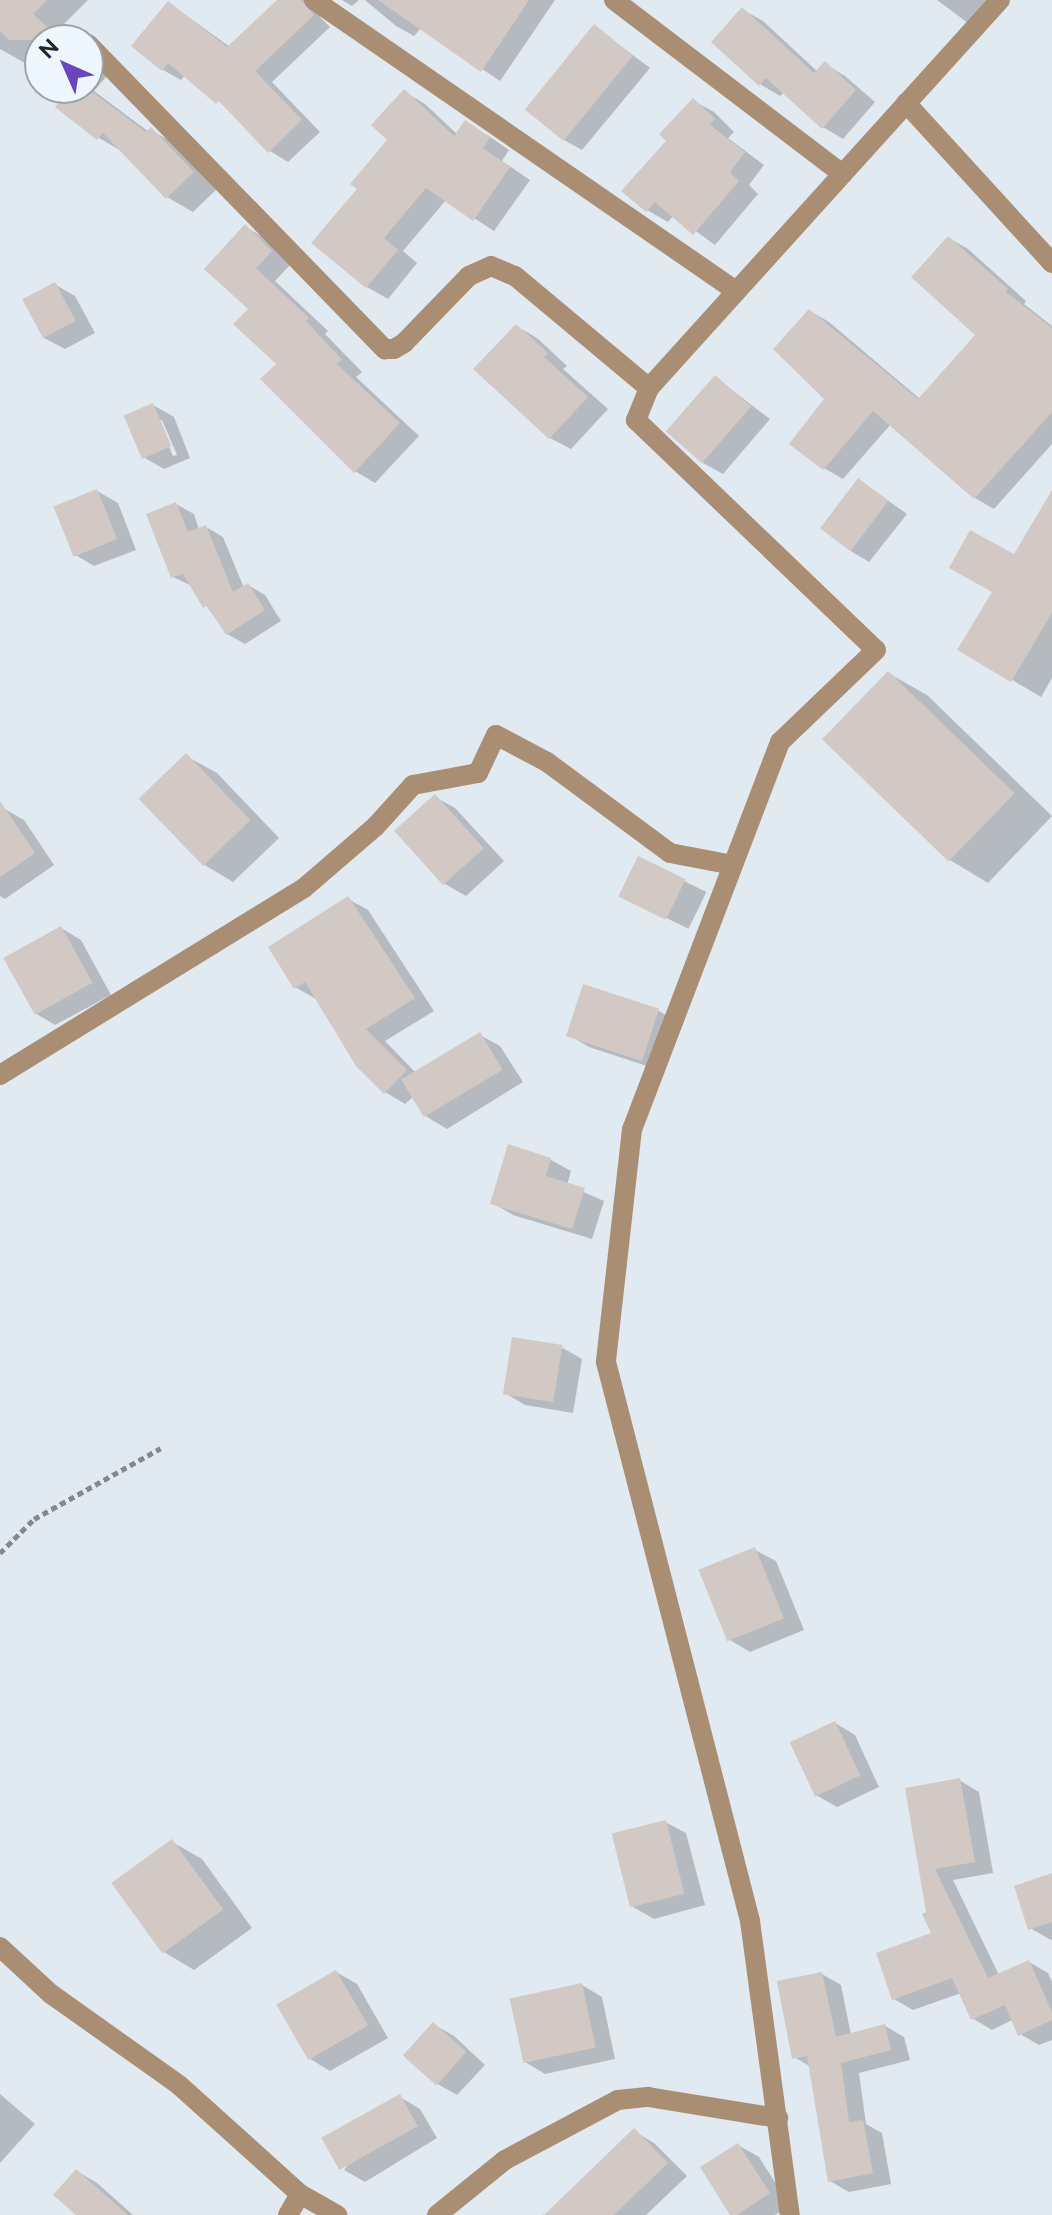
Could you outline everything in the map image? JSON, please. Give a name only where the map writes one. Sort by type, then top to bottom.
[{"type":"street","points":[[314,0],[736,291]]},
{"type":"street","points":[[614,0],[842,174]]},
{"type":"street","points":[[790,2215],[750,1921],[606,1362],[632,1129],[780,742],[876,650],[636,420],[649,388],[1000,0]]},
{"type":"street","points":[[104,61],[385,349],[394,349],[404,343],[469,276],[491,266],[515,276],[649,388]]},
{"type":"street","points":[[906,103],[1052,263]]},
{"type":"street","points":[[0,1075],[304,888],[375,827],[413,785],[478,773],[496,735],[547,762],[670,853],[733,865]]},
{"type":"street","points":[[0,1947],[51,1994],[179,2085],[300,2194],[337,2215]]},
{"type":"street","points":[[437,2215],[505,2160],[618,2100],[648,2097],[778,2118]]},
{"type":"street","points":[[288,2215],[300,2194]]},
{"type":"path","points":[[0,1553],[34,1519],[161,1448]]},
{"type":"building","points":[[0,0],[47,0],[33,14],[44,24],[24,24],[24,40],[9,40],[0,31]]},
{"type":"building","points":[[277,0],[301,0],[314,15],[255,71],[302,120],[268,153],[219,101],[216,104],[168,63],[162,71],[131,46],[168,1],[227,47]]},
{"type":"building","points":[[378,0],[529,0],[481,72]]},
{"type":"building","points":[[742,7],[814,73],[825,61],[856,90],[822,129],[766,78],[759,86],[711,42]]},
{"type":"building","points":[[594,24],[633,55],[564,141],[525,109]]},
{"type":"building","points":[[404,89],[454,136],[465,120],[490,137],[483,148],[510,167],[473,221],[426,188],[384,238],[398,250],[366,288],[311,243],[357,189],[350,184],[387,140],[371,125]]},
{"type":"building","points":[[693,98],[715,119],[710,125],[745,152],[730,172],[739,181],[693,235],[655,202],[646,212],[621,191],[666,141],[659,134]]},
{"type":"building","points":[[104,101],[146,132],[151,127],[194,172],[166,199],[103,133],[97,140],[55,107],[57,104],[104,104]]},
{"type":"building","points":[[245,224],[272,251],[256,268],[309,318],[306,321],[342,360],[337,364],[400,423],[354,473],[260,379],[276,364],[233,324],[248,309],[204,269]]},
{"type":"building","points":[[948,236],[1008,289],[1006,292],[1052,328],[1052,412],[974,499],[873,411],[823,470],[789,444],[824,399],[773,349],[809,309],[918,399],[975,335],[911,277]]},
{"type":"building","points":[[55,282],[76,321],[43,338],[22,299]]},
{"type":"building","points":[[516,324],[548,353],[544,357],[588,397],[549,439],[473,369]]},
{"type":"building","points":[[715,375],[751,406],[702,463],[666,432]]},
{"type":"building","points":[[153,403],[171,446],[142,459],[124,416]]},
{"type":"building","points":[[858,478],[888,501],[850,551],[820,528]]},
{"type":"building","points":[[97,489],[117,539],[74,557],[53,507]]},
{"type":"building","points":[[1052,490],[1052,613],[1011,682],[957,650],[992,592],[949,568],[970,530],[1014,554]]},
{"type":"building","points":[[176,502],[188,532],[206,525],[233,592],[248,583],[265,610],[226,635],[207,605],[203,608],[183,574],[171,578],[146,514]]},
{"type":"building","points":[[888,671],[1015,793],[949,862],[822,739]]},
{"type":"building","points":[[186,753],[251,820],[203,866],[139,799]]},
{"type":"building","points":[[435,794],[484,848],[443,885],[394,831]]},
{"type":"building","points":[[0,801],[35,853],[0,877]]},
{"type":"building","points":[[638,856],[686,879],[666,920],[618,896]]},
{"type":"building","points":[[348,896],[415,998],[366,1029],[407,1070],[384,1094],[356,1066],[305,982],[294,989],[268,947]]},
{"type":"building","points":[[61,926],[93,983],[35,1015],[3,958]]},
{"type":"building","points":[[583,984],[659,1009],[642,1061],[566,1036]]},
{"type":"building","points":[[480,1032],[503,1070],[424,1117],[401,1079]]},
{"type":"building","points":[[508,1144],[551,1158],[546,1176],[585,1188],[572,1229],[490,1204]]},
{"type":"building","points":[[512,1337],[562,1345],[553,1402],[503,1394]]},
{"type":"building","points":[[755,1547],[784,1618],[727,1641],[698,1570]]},
{"type":"building","points":[[835,1721],[860,1775],[815,1797],[790,1742]]},
{"type":"building","points":[[960,1778],[975,1862],[935,1869],[988,1978],[1029,1960],[1052,2012],[1052,2020],[1018,2036],[1005,2005],[971,2020],[952,1978],[892,2000],[876,1953],[931,1933],[922,1914],[926,1912],[905,1788]]},
{"type":"building","points":[[666,1820],[684,1894],[630,1907],[612,1834]]},
{"type":"building","points":[[172,1839],[223,1909],[162,1953],[111,1883]]},
{"type":"building","points":[[1052,1873],[1052,1922],[1028,1930],[1014,1886]]},
{"type":"building","points":[[336,1970],[368,2025],[308,2060],[276,2004]]},
{"type":"building","points":[[822,1972],[836,2037],[885,2024],[891,2050],[841,2063],[849,2122],[863,2120],[873,2173],[828,2182],[807,2056],[792,2059],[777,1981]]},
{"type":"building","points":[[582,1983],[596,2048],[523,2063],[510,1998]]},
{"type":"building","points":[[433,2022],[466,2052],[436,2086],[403,2055]]},
{"type":"building","points":[[400,2094],[418,2126],[339,2170],[321,2138]]},
{"type":"building","points":[[634,2128],[668,2163],[614,2215],[544,2215]]},
{"type":"building","points":[[738,2143],[770,2193],[737,2215],[730,2215],[700,2167]]},
{"type":"building","points":[[76,2169],[128,2215],[76,2215],[53,2195]]}]
